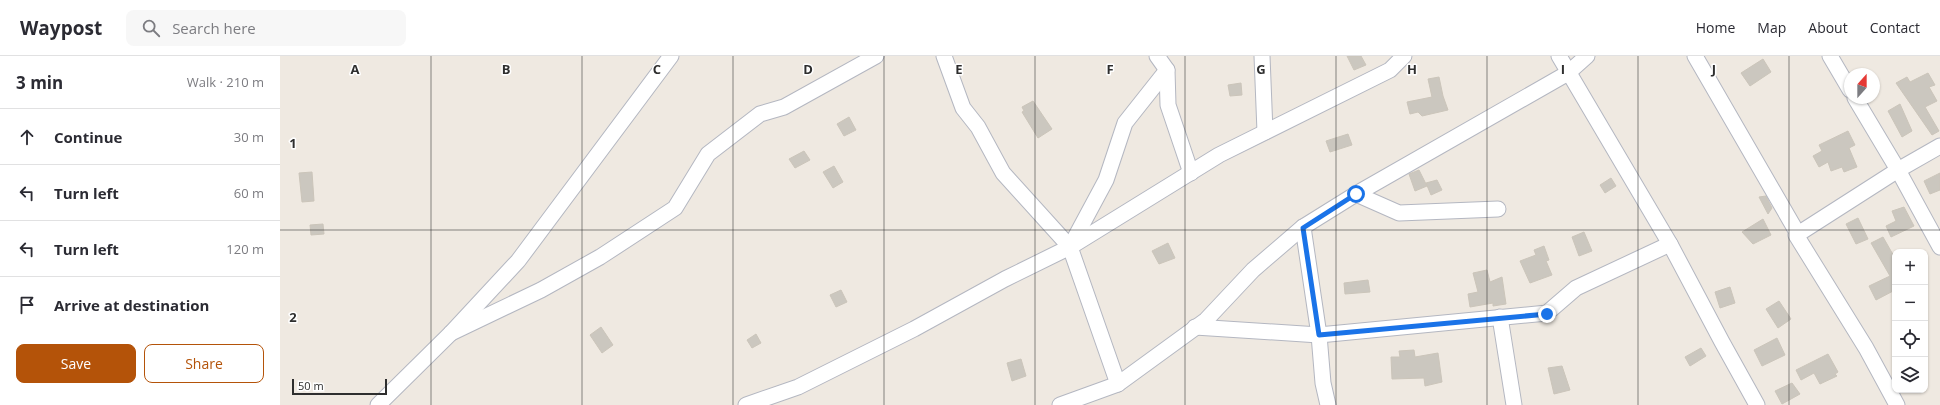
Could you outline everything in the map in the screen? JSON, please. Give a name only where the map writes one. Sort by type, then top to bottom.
[{"type":"street","points":[[378,405],[451,333],[518,261],[671,56]]},
{"type":"street","points":[[451,333],[541,290],[600,257],[675,208],[708,154],[760,114],[784,107],[876,56]]},
{"type":"street","points":[[944,56],[963,108],[978,127],[1003,173],[1070,248],[1118,384]]},
{"type":"street","points":[[1157,56],[1167,70],[1168,106],[1191,173]]},
{"type":"street","points":[[1262,56],[1265,132]]},
{"type":"street","points":[[746,405],[798,387],[914,329],[1005,278],[1070,248],[1219,155],[1390,70],[1404,56]]},
{"type":"street","points":[[1559,56],[1670,244],[1722,342],[1758,405]]},
{"type":"street","points":[[1060,405],[1118,384],[1206,320],[1253,270],[1303,228],[1356,194],[1568,73],[1587,56]]},
{"type":"street","points":[[1695,56],[1798,234],[1796,235],[1866,348],[1897,405]]},
{"type":"street","points":[[1830,56],[1844,80]]},
{"type":"street","points":[[1070,248],[1106,180],[1125,123],[1167,70]]},
{"type":"street","points":[[1859,104],[1898,170],[1940,247]]},
{"type":"street","points":[[1798,234],[1898,170],[1940,146]]},
{"type":"street","points":[[1356,194],[1399,213],[1498,209]]},
{"type":"street","points":[[1303,228],[1319,335],[1323,383],[1328,405]]},
{"type":"street","points":[[1195,327],[1319,335],[1500,317],[1547,314],[1576,288],[1670,244]]},
{"type":"street","points":[[1500,317],[1514,405]]},
{"type":"building","points":[[1347,56],[1361,56],[1366,65],[1354,70]]},
{"type":"building","points":[[1763,59],[1771,72],[1750,86],[1741,73]]},
{"type":"building","points":[[1928,73],[1935,85],[1929,87],[1937,101],[1925,107],[1939,131],[1932,135],[1896,83],[1907,77],[1910,82]]},
{"type":"building","points":[[1439,77],[1448,110],[1422,116],[1418,112],[1410,114],[1407,102],[1432,97],[1428,79]]},
{"type":"building","points":[[1241,83],[1242,95],[1230,96],[1228,85]]},
{"type":"building","points":[[1033,101],[1052,129],[1038,138],[1022,112],[1024,111],[1022,107]]},
{"type":"building","points":[[1900,104],[1912,131],[1902,137],[1888,111]]},
{"type":"building","points":[[849,117],[856,130],[844,136],[837,124]]},
{"type":"building","points":[[1848,131],[1855,145],[1849,148],[1857,167],[1844,172],[1842,167],[1831,171],[1828,162],[1819,167],[1813,156],[1822,151],[1819,145]]},
{"type":"building","points":[[1348,134],[1352,145],[1330,152],[1326,141]]},
{"type":"building","points":[[804,151],[810,160],[795,168],[789,159]]},
{"type":"building","points":[[834,166],[843,182],[833,188],[823,172]]},
{"type":"building","points":[[1419,170],[1427,186],[1415,191],[1409,174]]},
{"type":"building","points":[[312,172],[314,201],[302,202],[299,173]]},
{"type":"building","points":[[1940,173],[1940,190],[1930,194],[1924,181]]},
{"type":"building","points":[[1611,178],[1616,186],[1605,193],[1600,185]]},
{"type":"building","points":[[1437,180],[1442,190],[1431,195],[1426,183]]},
{"type":"building","points":[[1766,196],[1772,208],[1768,214],[1759,197]]},
{"type":"building","points":[[1904,207],[1914,226],[1891,237],[1886,226],[1896,221],[1892,211]]},
{"type":"building","points":[[1858,218],[1868,239],[1856,244],[1846,224]]},
{"type":"building","points":[[1763,219],[1771,235],[1753,244],[1742,232]]},
{"type":"building","points":[[323,224],[324,234],[311,235],[310,225]]},
{"type":"building","points":[[1584,232],[1592,251],[1579,256],[1572,237]]},
{"type":"building","points":[[1883,237],[1892,253],[1892,292],[1876,300],[1869,286],[1890,276],[1871,243]]},
{"type":"building","points":[[1168,243],[1175,258],[1159,264],[1152,251]]},
{"type":"building","points":[[1544,246],[1549,260],[1546,261],[1552,275],[1530,283],[1520,261],[1536,255],[1534,250]]},
{"type":"building","points":[[1487,270],[1490,282],[1502,277],[1506,304],[1493,306],[1493,303],[1470,307],[1468,294],[1478,292],[1473,273]]},
{"type":"building","points":[[1368,280],[1370,292],[1345,294],[1344,283]]},
{"type":"building","points":[[1730,287],[1735,303],[1720,308],[1715,292]]},
{"type":"building","points":[[841,290],[847,302],[836,307],[830,295]]},
{"type":"building","points":[[1779,301],[1791,319],[1778,328],[1766,309]]},
{"type":"building","points":[[601,327],[613,345],[602,353],[590,335]]},
{"type":"building","points":[[756,334],[761,343],[752,348],[747,340]]},
{"type":"building","points":[[1777,338],[1785,355],[1762,366],[1754,350]]},
{"type":"building","points":[[1701,348],[1706,356],[1690,366],[1685,357]]},
{"type":"building","points":[[1414,350],[1415,357],[1438,353],[1442,382],[1425,386],[1424,378],[1392,379],[1391,357],[1400,357],[1399,351]]},
{"type":"building","points":[[1828,354],[1838,372],[1835,374],[1837,376],[1820,384],[1814,373],[1801,380],[1796,370]]},
{"type":"building","points":[[1021,359],[1026,376],[1012,381],[1007,363]]},
{"type":"building","points":[[1562,366],[1570,390],[1554,394],[1548,368]]},
{"type":"building","points":[[1792,383],[1800,394],[1782,404],[1775,391]]},
{"type":"route","points":[[1356,194],[1303,228],[1319,335],[1500,317],[1547,314]]}]
